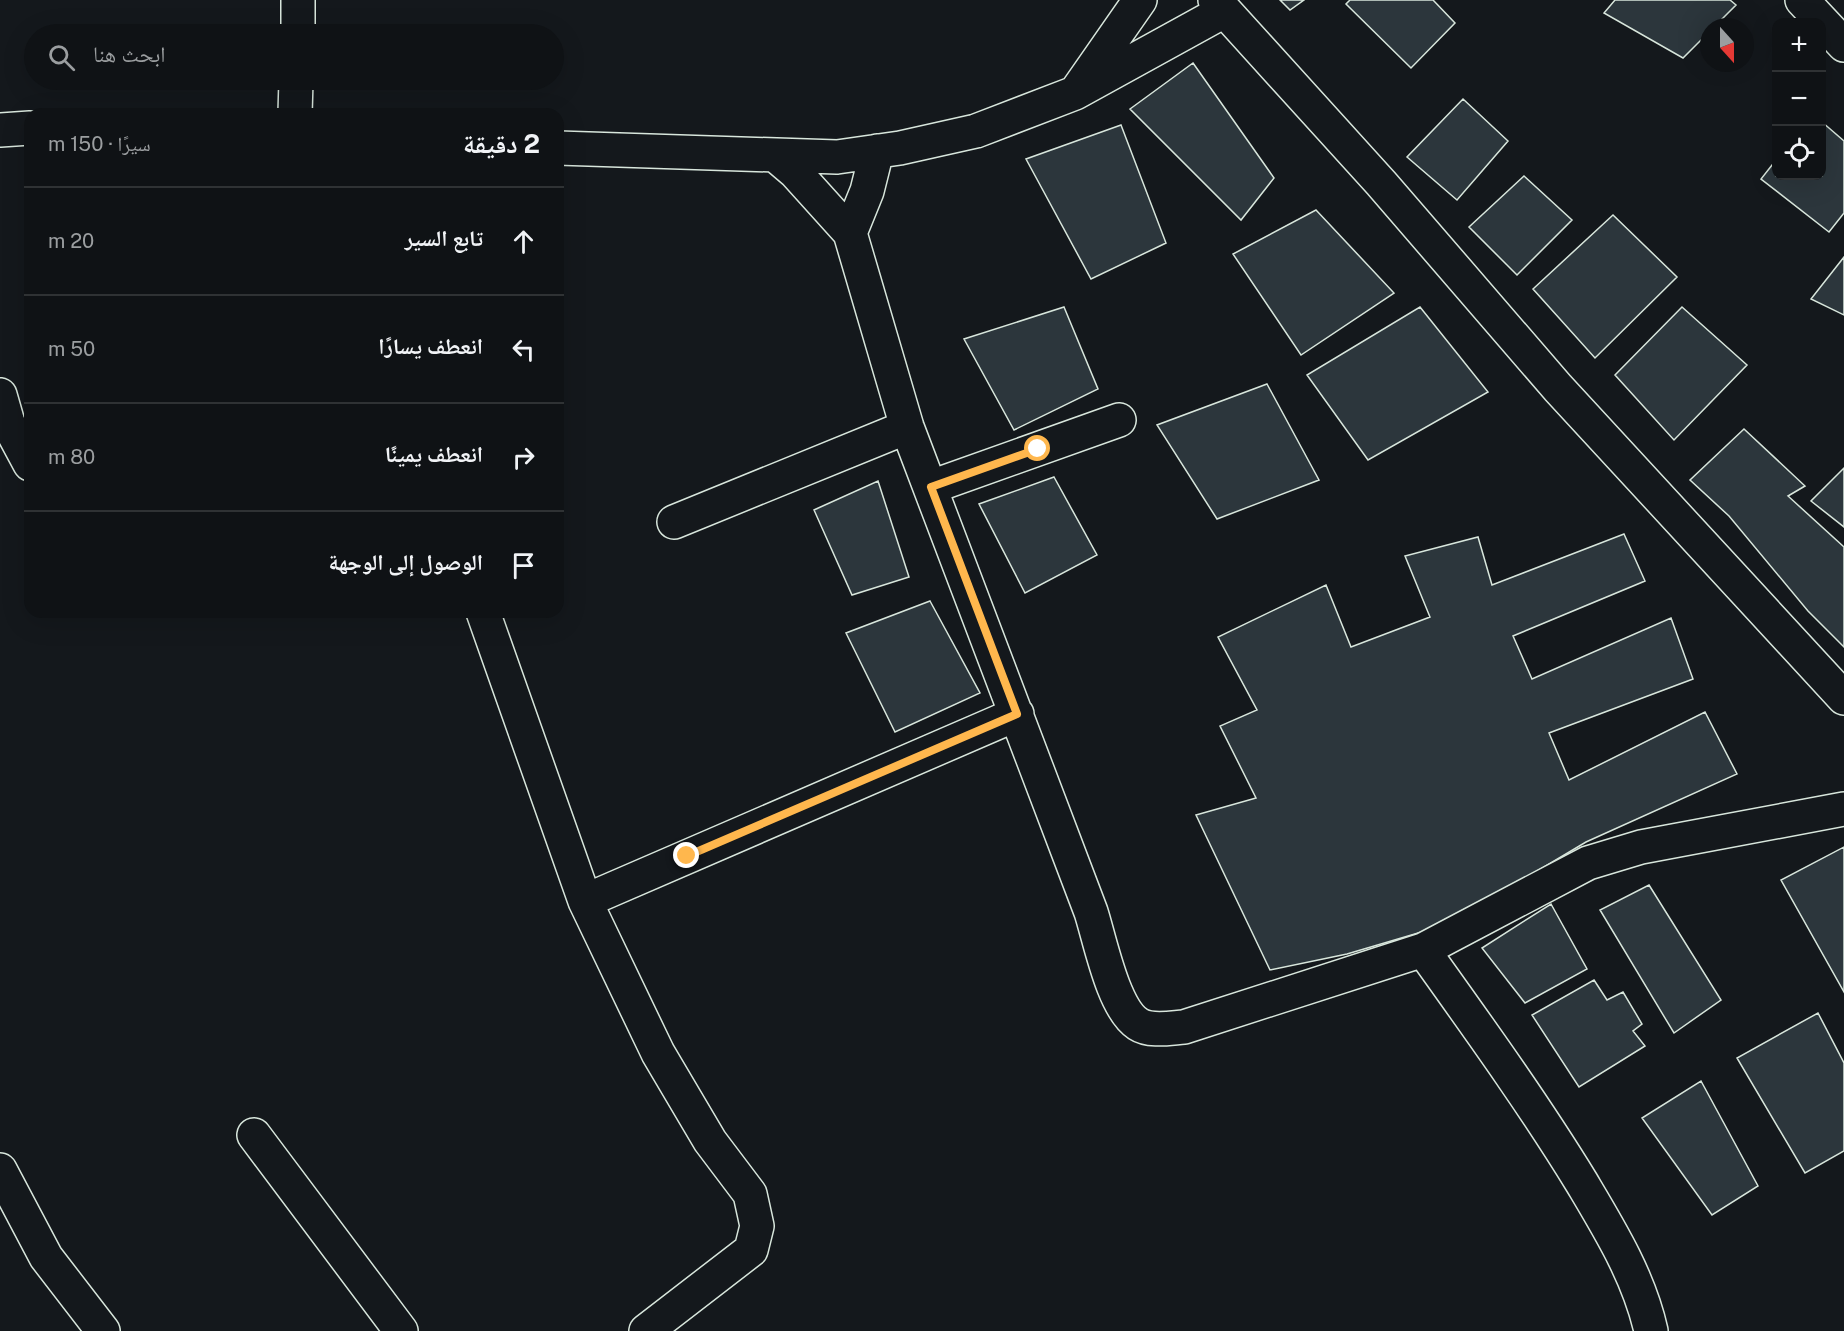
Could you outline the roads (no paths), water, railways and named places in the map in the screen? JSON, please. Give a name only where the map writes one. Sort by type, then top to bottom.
[{"type":"street","points":[[298,0],[298,24]]},
{"type":"street","points":[[1075,93],[1140,0]]},
{"type":"street","points":[[1802,0],[1844,45]]},
{"type":"street","points":[[564,148],[837,157],[976,131],[1075,93],[1220,5],[1380,183],[1558,388],[1844,698]]},
{"type":"street","points":[[295,108],[296,90]]},
{"type":"street","points":[[0,130],[24,128]]},
{"type":"street","points":[[850,233],[867,191],[877,151]]},
{"type":"street","points":[[775,155],[795,172],[850,233],[907,427],[1091,912],[1115,987],[1126,1012],[1138,1025],[1155,1029],[1184,1027],[1423,950],[1588,863],[1641,847],[1844,809]]},
{"type":"street","points":[[0,395],[8,423],[24,453]]},
{"type":"street","points":[[931,487],[1119,420]]},
{"type":"street","points":[[674,522],[907,427]]},
{"type":"street","points":[[485,618],[585,901],[658,1053],[710,1141],[750,1194],[757,1226],[751,1251],[646,1331]]},
{"type":"street","points":[[585,901],[1017,714]]},
{"type":"street","points":[[1423,950],[1541,1116],[1597,1209],[1630,1269],[1651,1331]]},
{"type":"street","points":[[254,1135],[401,1331]]},
{"type":"street","points":[[0,1170],[46,1257],[103,1331]]}]
